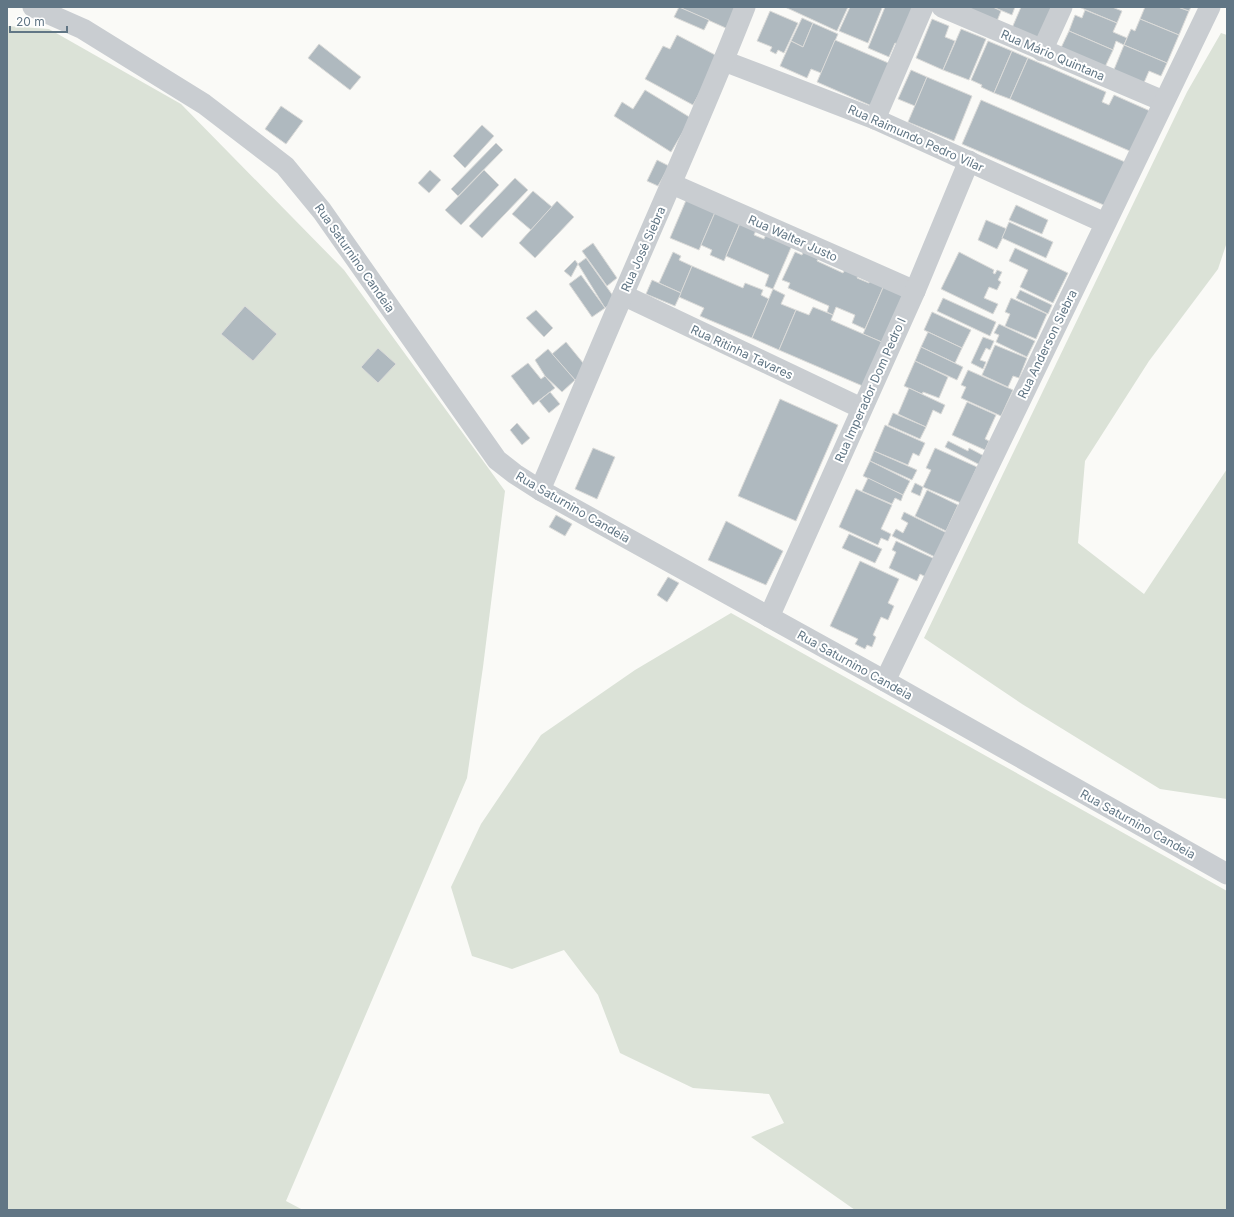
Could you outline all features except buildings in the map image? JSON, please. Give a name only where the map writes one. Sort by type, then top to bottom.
[{"type":"street","name":"Rua Saturnino Candeia","points":[[33,7],[83,29],[204,104],[285,166],[322,211],[497,460],[515,474],[540,490],[885,681],[1227,874]]},
{"type":"street","name":"Rua José Siebra","points":[[540,490],[672,184],[745,7]]},
{"type":"street","points":[[875,119],[923,7]]},
{"type":"street","name":"Rua Mário Quintana","points":[[942,7],[1042,51],[1163,101]]},
{"type":"street","points":[[1042,51],[1062,7]]},
{"type":"street","name":"Rua Anderson Siebra","points":[[885,681],[1163,101],[1210,7]]},
{"type":"street","name":"Rua Raimundo Pedro Vilar","points":[[724,61],[875,119],[1105,224]]},
{"type":"street","name":"Rua Imperador Dom Pedro I","points":[[768,617],[915,291],[969,161]]},
{"type":"street","name":"Rua Walter Justo","points":[[672,184],[915,291]]},
{"type":"street","name":"Rua Ritinha Tavares","points":[[623,295],[861,408]]},
{"type":"shaded area","points":[[7,26],[49,29],[181,104],[344,270],[505,491],[483,667],[467,778],[286,1201],[303,1210],[7,1210]]},
{"type":"shaded area","points":[[1221,33],[1227,35],[1227,242],[1218,269],[1149,361],[1085,461],[1078,543],[1144,594],[1227,469],[1227,799],[1160,789],[1022,704],[924,638],[1187,92]]},
{"type":"shaded area","points":[[731,613],[1227,891],[1227,1210],[855,1210],[751,1137],[784,1123],[769,1094],[693,1088],[620,1053],[598,995],[564,950],[512,969],[472,956],[451,887],[481,824],[541,735],[635,670]]}]
